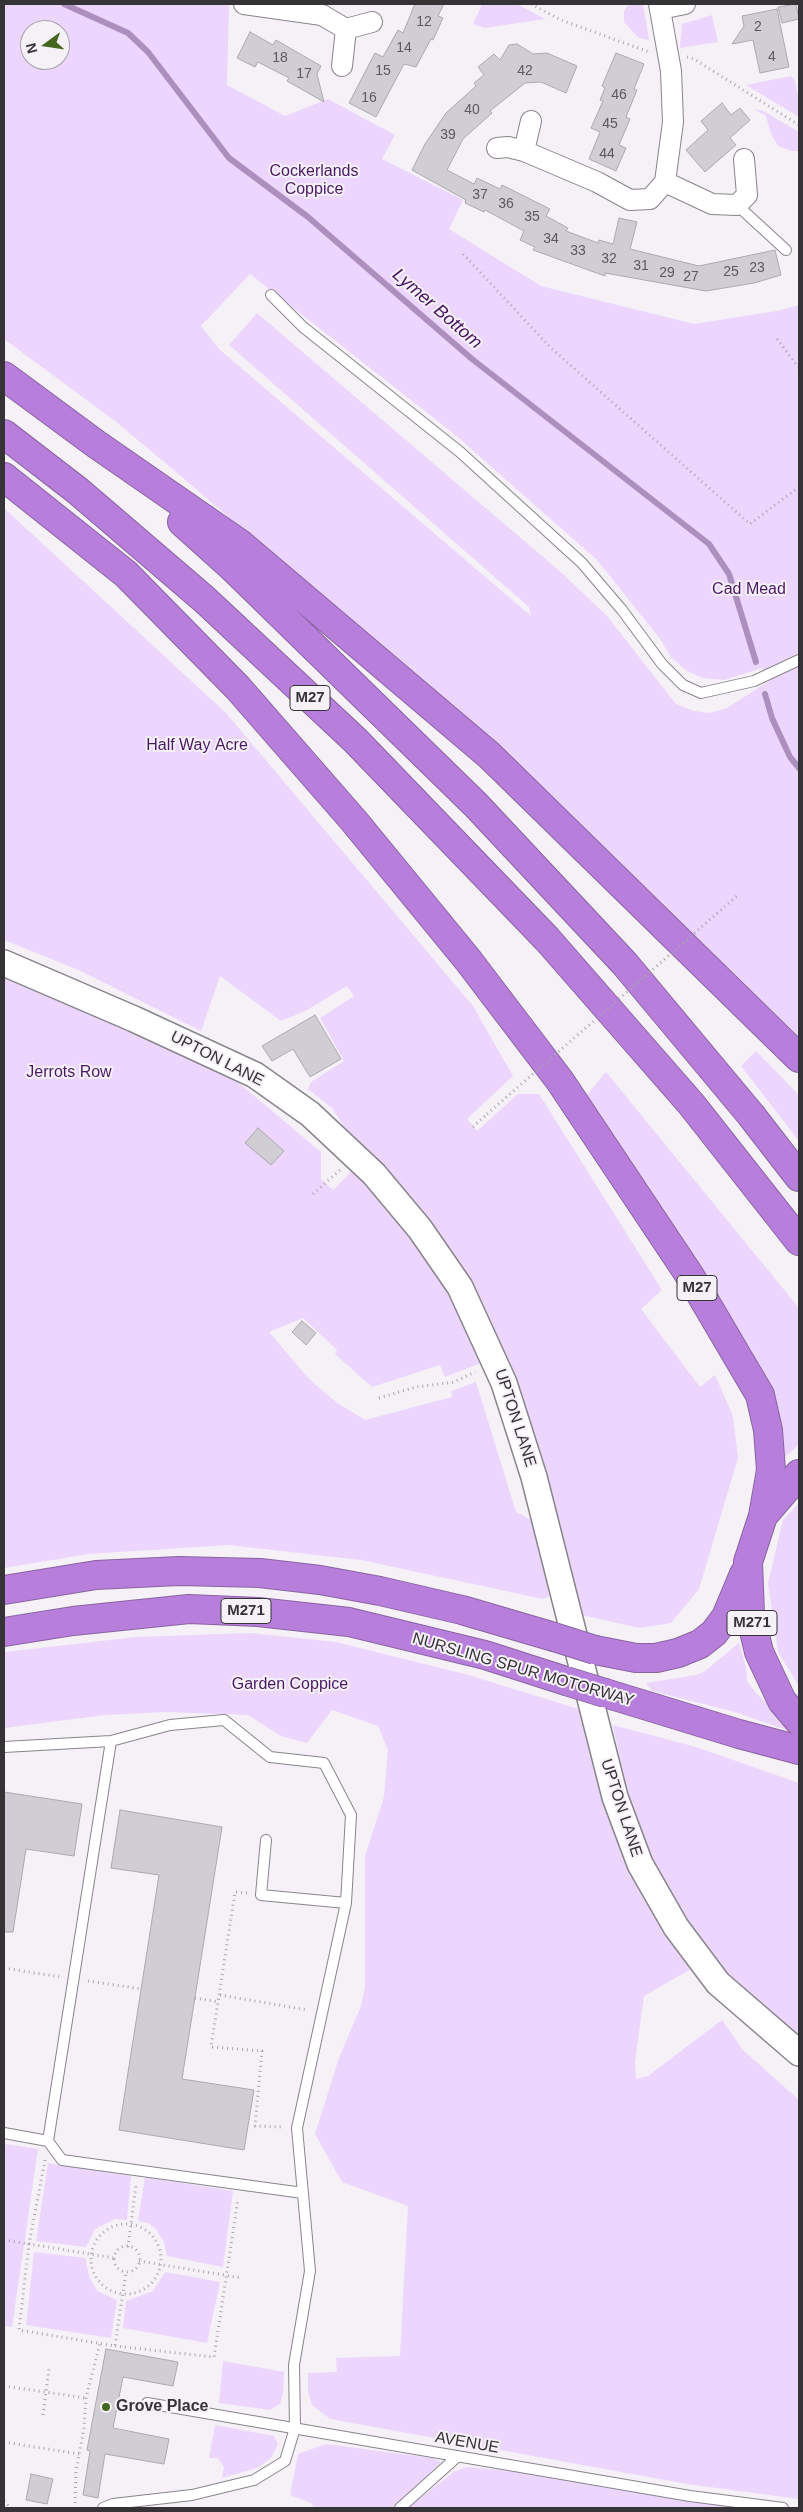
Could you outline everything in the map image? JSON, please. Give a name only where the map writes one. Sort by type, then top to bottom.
[{"type":"highway","name":"M27","points":[[4,376],[96,444],[239,543],[489,755],[799,1058]]},
{"type":"highway","name":"M27","points":[[4,434],[78,491],[204,599],[355,740],[547,939],[692,1105],[799,1241]]},
{"type":"highway","name":"M27","points":[[96,444],[231,566],[476,805],[625,964],[799,1177]]},
{"type":"highway","name":"M27","points":[[4,477],[126,574],[238,688],[354,821],[468,960],[560,1082],[690,1276],[760,1395],[768,1430],[771,1470],[763,1516]]},
{"type":"highway","name":"M271","points":[[4,1590],[96,1575],[179,1571],[260,1573],[320,1580],[380,1591],[462,1610],[595,1650],[636,1658],[656,1658],[678,1653],[700,1644],[714,1633],[726,1617],[748,1562],[763,1516],[799,1474]]},
{"type":"highway","name":"M271","points":[[748,1562],[750,1614],[759,1652],[782,1700],[799,1721]]},
{"type":"highway","name":"NURSLING SPUR MOTORWAY","points":[[4,1632],[74,1621],[189,1609],[258,1612],[349,1622],[485,1656],[740,1734],[799,1750]]},
{"type":"street","points":[[244,4],[322,16],[346,29],[372,22]]},
{"type":"street","points":[[497,148],[508,147],[524,151],[597,182],[630,200],[650,199],[665,182],[673,122],[671,71],[660,6],[684,4]]},
{"type":"street","points":[[342,66],[346,29]]},
{"type":"street","points":[[524,151],[531,121]]},
{"type":"street","points":[[665,182],[712,204],[737,205],[747,195],[744,159]]},
{"type":"street","name":"UPTON LANE","points":[[4,963],[134,1019],[255,1075],[310,1114],[374,1174],[420,1229],[460,1287],[496,1362],[534,1476],[614,1797],[640,1864],[676,1927],[718,1983],[799,2053]]},
{"type":"lane","points":[[737,205],[786,250]]},
{"type":"lane","points":[[271,295],[303,327],[460,452],[582,563],[622,610],[662,664],[683,685],[701,694],[754,681],[799,660]]},
{"type":"lane","points":[[4,1747],[111,1741],[170,1724],[224,1720],[270,1758],[324,1763],[351,1814],[346,1903],[297,2128],[310,2271],[294,2365],[295,2428],[285,2461],[254,2480],[192,2495],[113,2504],[103,2508]]},
{"type":"lane","points":[[48,2141],[111,1741]]},
{"type":"lane","points":[[266,1840],[261,1895],[346,1903]]},
{"type":"lane","points":[[4,2133],[48,2141],[62,2160],[303,2194]]},
{"type":"lane","name":"AVENUE","points":[[147,2403],[690,2496],[783,2508]]},
{"type":"lane","points":[[400,2508],[458,2456]]},
{"type":"path","points":[[463,254],[551,348],[750,524],[799,487]]},
{"type":"path","points":[[778,339],[799,368]]},
{"type":"path","points":[[473,1127],[737,896]]},
{"type":"path","points":[[313,1194],[331,1180],[354,1156]]},
{"type":"path","points":[[379,1398],[416,1387],[454,1382],[496,1362]]},
{"type":"path","points":[[261,1895],[235,1892],[211,2047],[262,2051],[255,2126],[297,2128]]},
{"type":"path","points":[[4,1968],[142,1989]]},
{"type":"path","points":[[220,1995],[323,2012]]},
{"type":"path","points":[[195,1998],[219,2002]]},
{"type":"path","points":[[48,2141],[29,2244],[19,2330],[115,2346],[214,2357],[228,2275],[240,2185]]},
{"type":"path","points":[[128,2246],[138,2171]]},
{"type":"path","points":[[122,2224],[131,2225],[150,2234],[159,2248],[161,2264],[151,2283],[143,2290],[122,2294],[102,2285],[91,2266],[91,2254],[94,2245],[105,2231],[122,2224]]},
{"type":"path","points":[[4,2240],[114,2258]]},
{"type":"path","points":[[128,2246],[135,2250],[139,2261],[136,2268],[126,2272],[118,2269],[114,2258],[120,2248],[128,2246]]},
{"type":"path","points":[[139,2261],[242,2278]]},
{"type":"path","points":[[115,2346],[126,2272]]},
{"type":"path","points":[[75,2508],[76,2471],[86,2398],[100,2343]]},
{"type":"path","points":[[43,2415],[49,2368]]},
{"type":"path","points":[[4,2386],[86,2398]]},
{"type":"path","points":[[4,2442],[79,2454]]},
{"type":"path","points":[[4,2501],[10,2508]]},
{"type":"green space","points":[[4,4],[229,4],[227,85],[285,116],[328,99],[395,135],[382,159],[463,200],[449,229],[541,286],[694,324],[777,311],[799,305],[799,1037],[555,800],[115,421],[4,339]],"holes":[[[250,274],[453,433],[597,560],[661,640],[671,657],[687,671],[703,678],[724,680],[762,668],[769,681],[727,708],[710,713],[694,711],[676,704],[607,616],[563,574],[257,313],[229,345],[529,607],[531,616],[219,349],[201,326]]]},
{"type":"green space","points":[[482,4],[517,4],[545,19],[485,28],[473,24]]},
{"type":"green space","points":[[629,4],[643,4],[649,40],[639,38],[624,22],[624,11]]},
{"type":"green space","points":[[712,15],[718,42],[680,48],[682,24]]},
{"type":"green space","points":[[791,76],[795,81],[799,102],[799,117],[746,85]]},
{"type":"green space","points":[[754,109],[763,111],[799,132],[799,151],[792,151],[778,146],[771,134],[766,116]]},
{"type":"green space","name":"Half Way Acre","points":[[4,508],[226,713],[473,1006],[513,1076],[467,1119],[477,1131],[518,1094],[539,1094],[662,1290],[641,1309],[700,1387],[715,1375],[733,1416],[738,1458],[699,1589],[671,1623],[639,1628],[577,1614],[515,1380],[474,1286],[413,1205],[355,1143],[332,1108],[308,1089],[311,1082],[344,1061],[320,1018],[354,996],[347,986],[305,1011],[281,1021],[220,976],[201,1031],[81,971],[4,940]]},
{"type":"green space","name":"Jerrots Row","points":[[4,969],[234,1079],[321,1152],[321,1179],[333,1190],[355,1168],[395,1211],[447,1285],[486,1361],[445,1377],[440,1365],[372,1387],[335,1354],[337,1350],[303,1318],[269,1332],[309,1379],[336,1402],[365,1420],[452,1397],[451,1391],[476,1382],[516,1512],[537,1523],[557,1593],[543,1599],[361,1560],[228,1545],[89,1554],[4,1568]]},
{"type":"green space","points":[[756,1051],[799,1095],[799,1141],[741,1066]]},
{"type":"green space","points":[[606,1072],[799,1308],[799,1445],[782,1459],[752,1351],[585,1097]]},
{"type":"green space","points":[[799,1503],[799,1686],[778,1652],[768,1583],[783,1520]]},
{"type":"green space","name":"Garden Coppice","points":[[251,1633],[336,1642],[465,1674],[585,1711],[614,1832],[646,1894],[691,1969],[644,1996],[635,2062],[636,2079],[648,2076],[722,2020],[743,2050],[799,2100],[799,2499],[687,2484],[330,2419],[312,2405],[308,2391],[308,2373],[337,2372],[336,2358],[400,2356],[408,2206],[342,2182],[315,2134],[339,2058],[361,2006],[365,1987],[365,1856],[384,1797],[388,1750],[378,1726],[332,1710],[307,1743],[281,1736],[248,1715],[165,1712],[105,1715],[4,1728],[4,1652],[136,1637]]},
{"type":"green space","points":[[739,1643],[746,1667],[747,1681],[756,1693],[785,1720],[792,1732],[735,1712],[652,1691],[646,1683],[696,1675],[705,1671]]},
{"type":"green space","points":[[613,1725],[696,1747],[799,1783],[799,2046],[709,1955],[660,1880],[629,1806]]},
{"type":"green space","points":[[4,2144],[38,2149],[12,2327],[4,2326]]},
{"type":"green space","points":[[48,2163],[131,2176],[127,2220],[115,2219],[95,2229],[86,2247],[36,2241]]},
{"type":"green space","points":[[145,2177],[233,2191],[223,2267],[167,2256],[164,2242],[156,2229],[148,2223],[138,2221]]},
{"type":"green space","points":[[34,2252],[85,2258],[89,2276],[97,2291],[117,2300],[111,2338],[26,2325]]},
{"type":"green space","points":[[165,2272],[220,2282],[207,2343],[123,2328],[126,2301],[153,2291]]},
{"type":"green space","points":[[223,2361],[284,2372],[283,2393],[280,2404],[270,2410],[219,2403]]},
{"type":"green space","points":[[215,2425],[274,2436],[278,2444],[271,2458],[257,2468],[222,2478],[224,2467],[218,2458],[209,2458]]},
{"type":"green space","points":[[326,2444],[432,2458],[441,2462],[407,2495],[419,2499],[455,2471],[468,2467],[509,2471],[740,2508],[314,2508],[311,2503],[290,2495],[298,2454]]},
{"type":"building","points":[[415,4],[444,4],[438,16],[443,18],[433,40],[431,39],[416,67],[404,64],[376,117],[349,103],[375,53],[383,57],[398,30],[403,33]]},
{"type":"building","points":[[796,4],[799,19],[782,23],[778,7]]},
{"type":"building","points":[[777,9],[789,67],[760,73],[753,40],[732,44],[744,26],[742,16]]},
{"type":"building","points":[[250,32],[273,45],[276,40],[321,66],[317,74],[324,102],[287,81],[289,78],[258,62],[255,67],[237,58]]},
{"type":"building","points":[[517,44],[533,54],[547,53],[577,66],[566,93],[541,82],[525,83],[490,111],[492,113],[463,139],[447,170],[474,184],[477,178],[500,189],[502,185],[550,209],[546,216],[568,228],[566,231],[598,243],[599,240],[613,244],[619,218],[637,222],[630,249],[699,266],[775,250],[781,275],[754,283],[706,291],[605,273],[605,276],[533,250],[535,247],[520,240],[524,231],[485,210],[484,212],[465,203],[466,200],[412,170],[425,144],[446,113],[476,86],[474,83],[484,75],[478,67],[494,54],[500,60],[509,45]]},
{"type":"building","points":[[616,53],[644,64],[634,89],[637,90],[626,117],[630,119],[619,145],[626,148],[616,171],[589,159],[600,132],[591,128],[603,101],[600,100],[605,88],[602,86]]},
{"type":"building","points":[[722,103],[731,115],[740,108],[750,120],[730,138],[736,145],[705,172],[686,150],[708,130],[701,121]]},
{"type":"building","points":[[315,1015],[341,1059],[310,1077],[293,1049],[272,1061],[262,1046]]},
{"type":"building","points":[[258,1128],[284,1151],[271,1165],[245,1143]]},
{"type":"building","points":[[302,1321],[316,1333],[306,1345],[292,1332]]},
{"type":"building","points":[[4,1792],[82,1804],[74,1856],[26,1849],[13,1932],[4,1932]]},
{"type":"building","points":[[120,1810],[222,1827],[182,2079],[254,2090],[244,2150],[119,2130],[159,1875],[111,1868]]},
{"type":"building","name":"Grove Place","points":[[106,2349],[178,2362],[173,2386],[123,2377],[113,2428],[169,2439],[164,2464],[105,2454],[98,2498],[83,2495],[90,2451],[87,2450]]},
{"type":"building","points":[[31,2474],[53,2479],[47,2504],[26,2500]]},
{"type":"waterway","name":"Lymer Bottom","points":[[64,4],[128,33],[148,52],[229,158],[308,217],[472,359],[709,544],[729,574],[756,662]]},
{"type":"waterway","name":"Lymer Bottom","points":[[765,694],[772,718],[790,757],[799,768]]},
{"type":"place","name":"Grove Place","points":[[106,2407]]},
{"type":"park label","name":"Cockerlands Coppice","points":[[314,181]]},
{"type":"park label","name":"Cad Mead","points":[[749,590]]}]
